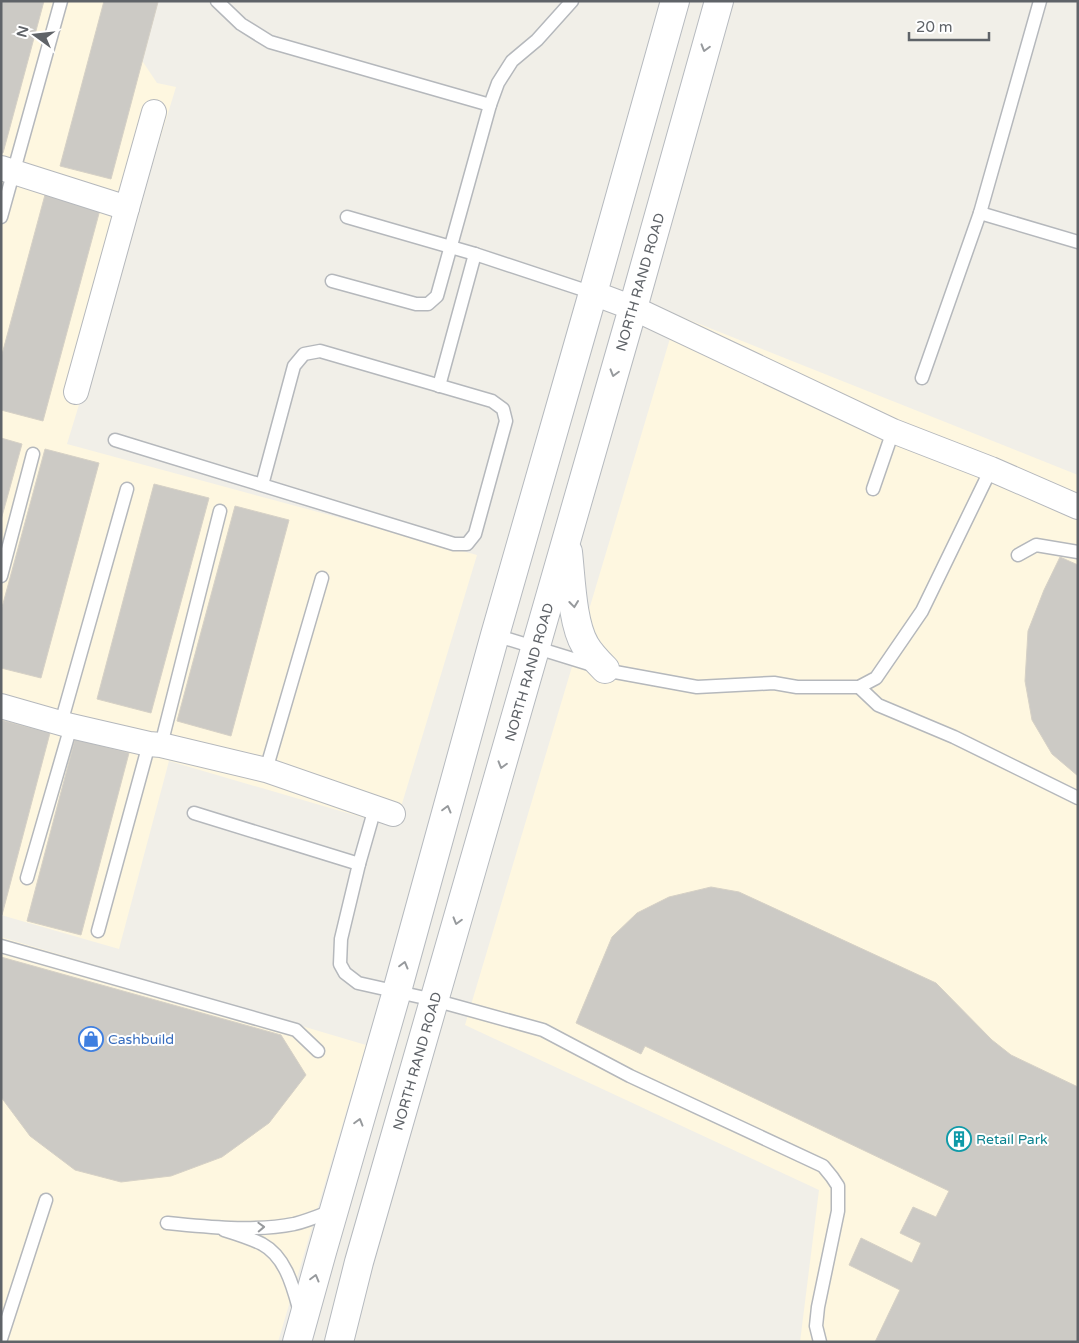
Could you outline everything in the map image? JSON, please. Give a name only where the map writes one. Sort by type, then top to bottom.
[{"type":"main road","points":[[300,1332],[397,991],[495,634],[594,293],[675,1]]},
{"type":"main road","name":"NORTH RAND ROAD","points":[[339,1342],[359,1262],[536,648],[719,1]]},
{"type":"main road","points":[[567,538],[576,619],[580,633],[585,645],[605,669]]},
{"type":"street","points":[[76,392],[154,112]]},
{"type":"street","points":[[7,170],[127,208]]},
{"type":"street","points":[[594,293],[633,308],[893,431],[991,469],[1078,507]]},
{"type":"street","points":[[1,706],[66,725],[266,770],[384,811]]},
{"type":"lane","points":[[1,217],[7,170],[61,1]]},
{"type":"lane","points":[[217,1],[241,24],[270,42],[490,105]]},
{"type":"lane","points":[[332,281],[416,304],[428,304],[437,296],[490,105],[498,83],[512,61],[537,40],[572,1]]},
{"type":"lane","points":[[922,378],[980,213],[1040,1]]},
{"type":"lane","points":[[980,213],[1078,242]]},
{"type":"lane","points":[[347,217],[450,246],[594,293]]},
{"type":"lane","points":[[439,386],[475,254]]},
{"type":"lane","points":[[115,440],[454,544],[467,544],[475,534],[506,421],[503,409],[492,401],[320,351],[304,354],[294,366],[262,485]]},
{"type":"lane","points":[[874,489],[893,431]]},
{"type":"lane","points":[[1,576],[33,454]]},
{"type":"lane","points":[[495,634],[605,669],[697,688],[774,683],[797,687],[859,687],[876,678],[922,611],[991,469]]},
{"type":"lane","points":[[27,878],[126,489]]},
{"type":"lane","points":[[98,932],[155,744],[220,512]]},
{"type":"lane","points":[[1018,555],[1036,544],[1078,552]]},
{"type":"lane","points":[[266,770],[322,578]]},
{"type":"lane","points":[[859,687],[878,705],[954,737],[1078,798]]},
{"type":"lane","points":[[384,811],[359,864],[341,939],[340,964],[345,973],[358,983],[434,1000],[544,1030],[630,1076],[823,1166],[838,1186],[838,1211],[818,1307],[816,1326],[820,1342]]},
{"type":"lane","points":[[194,813],[359,864]]},
{"type":"lane","points":[[1,946],[296,1030],[318,1051]]},
{"type":"lane","points":[[1,1339],[46,1200]]},
{"type":"lane","points":[[167,1223],[212,1226],[278,1226],[296,1223],[334,1210]]},
{"type":"lane","points":[[212,1226],[262,1244],[273,1252],[283,1264],[293,1286],[300,1332]]},
{"type":"shaded area","points":[[1,1],[153,1],[137,53],[157,83],[176,87],[67,444],[477,555],[395,827],[169,761],[119,949],[1,915]]},
{"type":"shaded area","points":[[677,315],[1078,475],[1078,1342],[800,1342],[819,1190],[465,1025]]},
{"type":"shaded area","points":[[1,937],[366,1045],[278,1342],[1,1342]]},
{"type":"building","points":[[1,1],[44,1],[3,153],[1,153]]},
{"type":"building","points":[[104,1],[158,2],[111,179],[60,166]]},
{"type":"building","points":[[46,191],[101,206],[43,421],[1,410],[1,358]]},
{"type":"building","points":[[1,438],[22,444],[1,520]]},
{"type":"building","points":[[45,449],[99,463],[41,678],[1,668],[1,611]]},
{"type":"building","points":[[154,484],[209,498],[151,713],[97,699]]},
{"type":"building","points":[[235,506],[289,520],[231,736],[177,721]]},
{"type":"building","points":[[1060,557],[1078,565],[1078,776],[1052,754],[1032,720],[1025,681],[1028,631],[1044,590]]},
{"type":"building","points":[[1,720],[50,733],[2,915],[1,915]]},
{"type":"building","points":[[75,739],[129,753],[81,935],[27,921]]},
{"type":"building","name":"Retail Park","points":[[711,887],[739,892],[936,983],[992,1040],[1011,1055],[1078,1087],[1078,1342],[875,1342],[900,1290],[849,1265],[861,1238],[912,1263],[921,1243],[900,1233],[913,1207],[936,1217],[949,1191],[645,1046],[641,1054],[576,1023],[612,937],[637,913],[669,897]]},
{"type":"building","points":[[1,957],[281,1035],[306,1075],[269,1123],[222,1157],[171,1176],[121,1182],[75,1170],[30,1136],[1,1097]]},
{"type":"place","name":"Cashbuild","points":[[91,1039]]},
{"type":"place","name":"Retail Park","points":[[959,1139]]}]
